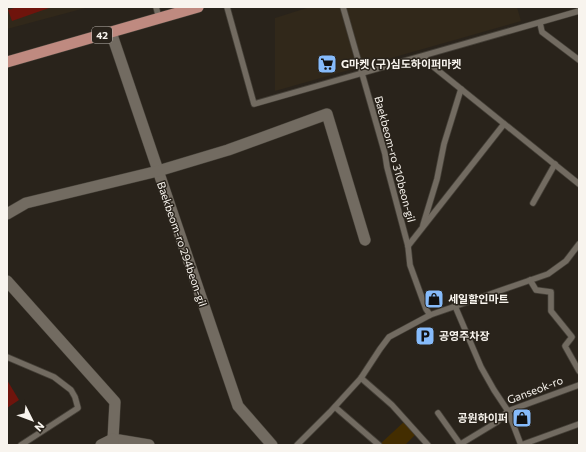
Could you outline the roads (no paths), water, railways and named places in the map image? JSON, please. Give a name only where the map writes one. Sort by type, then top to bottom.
[{"type":"main road","name":"42","points":[[7,62],[198,7]]},
{"type":"street","name":"Baekbeom-ro 294beon-gil","points":[[111,32],[238,406],[272,445]]},
{"type":"street","points":[[7,214],[26,203],[158,171],[228,150],[327,114],[365,240]]},
{"type":"street","points":[[7,281],[115,402],[113,442]]},
{"type":"street","points":[[100,445],[113,442],[149,445]]},
{"type":"lane","points":[[156,7],[159,18]]},
{"type":"lane","points":[[227,7],[254,104],[579,11]]},
{"type":"lane","name":"Baekbeom-ro 310beon-gil","points":[[343,7],[385,154],[386,167],[408,246],[410,265],[426,309],[430,315]]},
{"type":"lane","points":[[540,22],[542,32],[579,60]]},
{"type":"lane","points":[[424,56],[430,64],[579,184]]},
{"type":"lane","points":[[422,228],[437,178],[444,144],[461,89]]},
{"type":"lane","points":[[408,246],[504,124]]},
{"type":"lane","points":[[533,203],[555,164]]},
{"type":"lane","points":[[298,445],[336,407],[361,378],[389,337],[430,315],[548,274],[566,261],[579,244]]},
{"type":"lane","points":[[530,280],[536,290],[551,292],[551,311],[572,337],[565,346],[579,371]]},
{"type":"lane","points":[[455,306],[481,367],[494,390],[508,410],[521,444]]},
{"type":"lane","points":[[7,358],[54,378],[71,390],[78,408],[21,445]]},
{"type":"lane","points":[[361,378],[392,405],[428,445]]},
{"type":"lane","name":"Ganseok-ro","points":[[438,413],[460,445],[497,422],[508,410],[579,385]]},
{"type":"lane","points":[[336,407],[379,445]]},
{"type":"lane","points":[[513,445],[521,444],[579,424]]},
{"type":"place","name":"G마켓 (구)심도하이퍼마켓","points":[[327,64]]},
{"type":"place","name":"세일할인마트","points":[[434,299]]},
{"type":"place","name":"공영주차장","points":[[425,336]]},
{"type":"place","name":"공원하이퍼","points":[[522,418]]}]
